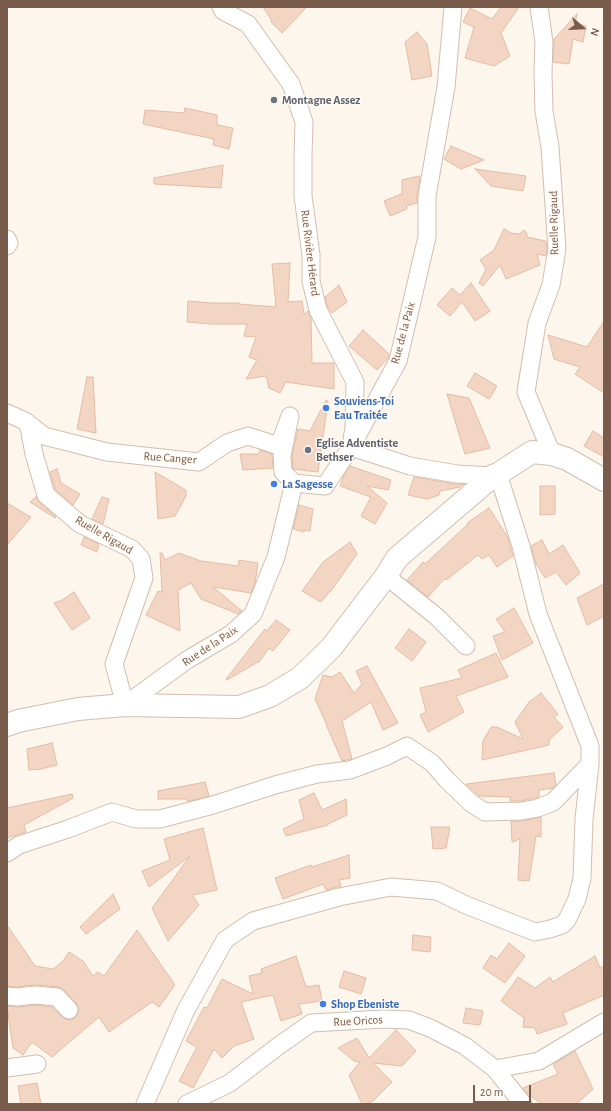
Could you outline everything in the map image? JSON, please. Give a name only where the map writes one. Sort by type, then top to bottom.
[{"type":"street","name":"Rue Rivière Hérard","points":[[221,7],[223,11],[248,24],[291,84],[304,122],[302,155],[303,196],[311,255],[311,282],[318,310],[355,382],[354,427],[351,447]]},
{"type":"street","name":"Rue de la Paix","points":[[125,705],[187,660],[231,634],[254,614],[276,557],[294,483],[325,486],[351,447],[398,361],[427,237],[427,196],[446,87],[453,7]]},
{"type":"street","name":"Ruelle Rigaud","points":[[539,7],[544,42],[544,111],[550,147],[557,249],[552,285],[537,323],[526,392],[552,454]]},
{"type":"street","points":[[7,239],[9,243],[7,246]]},
{"type":"street","name":"Rue Canger","points":[[7,413],[25,421],[44,436],[107,452],[199,462],[227,443],[248,436],[279,446],[290,416],[282,455],[283,472],[294,483]]},
{"type":"street","name":"Ruelle Rigaud","points":[[25,421],[29,427],[34,454],[46,495],[80,524],[132,549],[141,559],[144,578],[114,664],[125,705]]},
{"type":"street","points":[[351,447],[410,466],[457,474],[495,475]]},
{"type":"street","points":[[7,725],[18,721],[78,709],[125,705],[239,707],[270,696],[300,678],[331,648],[386,576],[397,558],[495,475],[532,452],[552,454],[601,474]]},
{"type":"street","points":[[145,1104],[186,1010],[225,940],[253,921],[339,897],[391,887],[437,891],[466,905],[535,932],[562,925],[572,912],[577,900],[582,878],[584,820],[590,764],[590,746],[538,614],[521,546],[495,475]]},
{"type":"street","points":[[386,576],[437,617],[466,646]]},
{"type":"street","points":[[7,853],[19,845],[68,829],[112,812],[136,819],[160,819],[214,805],[310,775],[350,770],[387,756],[407,746],[432,763],[447,780],[472,803],[485,812],[522,812],[553,802],[590,764]]},
{"type":"street","points":[[7,996],[17,997],[36,995],[57,997],[69,1010]]},
{"type":"street","name":"Rue Oricos","points":[[187,1104],[230,1083],[277,1046],[311,1023],[384,1019],[409,1020],[430,1028],[465,1046],[495,1069],[523,1104]]},
{"type":"street","points":[[495,1069],[539,1061],[604,1022]]},
{"type":"street","points":[[7,1068],[37,1064]]},
{"type":"building","points":[[263,7],[307,7],[282,33],[271,22],[272,21]]},
{"type":"building","points":[[501,7],[519,7],[501,33],[510,56],[494,66],[465,58],[474,27],[463,22],[470,8],[492,19]]},
{"type":"building","points":[[577,14],[575,23],[586,26],[583,42],[573,39],[569,64],[553,62],[554,39]]},
{"type":"building","points":[[417,32],[427,44],[432,76],[412,80],[405,42]]},
{"type":"building","points":[[185,108],[217,115],[217,125],[233,128],[229,149],[213,145],[214,139],[143,124],[145,110],[184,113]]},
{"type":"building","points":[[451,146],[484,160],[461,169],[444,159]]},
{"type":"building","points":[[223,165],[221,188],[154,184],[154,178]]},
{"type":"building","points":[[475,169],[526,176],[523,191],[491,186]]},
{"type":"building","points":[[419,176],[420,179],[417,203],[406,206],[407,209],[390,216],[384,201],[401,194],[402,195],[402,180]]},
{"type":"building","points":[[504,229],[511,233],[519,234],[524,230],[527,237],[546,241],[546,256],[537,254],[540,265],[506,279],[500,265],[483,286],[479,283],[486,269],[480,260],[494,250]]},
{"type":"building","points":[[290,263],[288,302],[302,301],[304,314],[308,311],[311,318],[312,363],[334,363],[334,389],[286,382],[280,393],[269,388],[266,376],[246,379],[257,360],[249,357],[256,337],[244,336],[247,324],[210,324],[187,322],[188,301],[239,303],[276,307],[272,264]]},
{"type":"building","points":[[471,283],[490,311],[475,321],[462,302],[450,316],[437,305],[452,288],[460,295]]},
{"type":"building","points":[[339,285],[347,302],[332,313],[327,306],[325,297]]},
{"type":"building","points":[[604,321],[604,393],[575,374],[580,367],[554,359],[548,335],[587,347]]},
{"type":"building","points":[[363,330],[389,354],[389,357],[377,370],[349,346]]},
{"type":"building","points":[[475,373],[497,386],[489,399],[467,386]]},
{"type":"building","points":[[87,377],[93,377],[96,433],[77,429]]},
{"type":"building","points":[[447,394],[469,398],[490,448],[465,454]]},
{"type":"building","points":[[326,400],[328,401],[318,472],[294,469],[292,456],[298,429],[310,431]]},
{"type":"building","points":[[593,431],[604,438],[604,457],[584,446]]},
{"type":"building","points":[[260,450],[272,454],[273,468],[243,470],[240,454],[259,454]]},
{"type":"building","points":[[350,466],[391,480],[388,490],[367,486],[387,503],[375,524],[361,516],[371,497],[340,486],[344,475]]},
{"type":"building","points":[[57,469],[61,483],[80,494],[73,505],[55,489],[50,472]]},
{"type":"building","points":[[155,472],[186,490],[186,496],[175,516],[158,519]]},
{"type":"building","points":[[414,477],[455,484],[464,484],[460,487],[440,491],[439,495],[427,499],[408,495]]},
{"type":"building","points":[[540,486],[555,486],[555,514],[540,515]]},
{"type":"building","points":[[36,497],[40,503],[56,517],[55,518],[30,502]]},
{"type":"building","points":[[102,497],[109,499],[103,524],[92,519]]},
{"type":"building","points":[[7,503],[31,517],[7,545]]},
{"type":"building","points":[[299,505],[313,509],[310,531],[305,530],[304,532],[293,529]]},
{"type":"building","points":[[489,508],[507,536],[513,556],[497,567],[489,555],[482,559],[478,555],[446,580],[445,578],[428,597],[407,580],[423,562],[425,564],[468,524],[467,523]]},
{"type":"building","points":[[84,537],[99,544],[97,552],[81,545]]},
{"type":"building","points":[[542,540],[549,554],[563,545],[580,573],[566,585],[556,572],[545,578],[535,562],[531,546]]},
{"type":"building","points":[[350,542],[357,554],[331,591],[321,602],[302,591],[323,562]]},
{"type":"building","points":[[160,553],[162,553],[165,560],[179,553],[201,561],[238,566],[239,560],[258,563],[255,583],[251,593],[213,587],[242,611],[238,614],[201,599],[191,583],[178,590],[180,631],[146,615],[158,591],[162,592]]},
{"type":"building","points":[[604,584],[604,616],[587,625],[577,598]]},
{"type":"building","points":[[74,592],[90,618],[72,630],[54,603],[62,600]]},
{"type":"building","points":[[514,608],[533,643],[502,660],[493,636],[505,632],[496,619]]},
{"type":"building","points":[[276,620],[290,630],[273,651],[269,648],[259,662],[227,680],[226,679],[265,629],[267,631]]},
{"type":"building","points":[[409,629],[426,642],[412,661],[395,648]]},
{"type":"building","points":[[496,653],[508,677],[456,696],[464,712],[428,732],[420,715],[426,712],[420,688],[462,678],[458,670]]},
{"type":"building","points":[[367,666],[398,723],[383,730],[371,702],[342,721],[352,759],[342,761],[315,699],[323,675],[332,677],[340,672],[354,693],[362,684],[356,671]]},
{"type":"building","points":[[541,693],[558,714],[554,717],[563,727],[549,740],[549,745],[482,760],[483,741],[491,727],[497,727],[523,739],[515,722],[529,702]]},
{"type":"building","points":[[52,743],[57,765],[29,770],[27,749]]},
{"type":"building","points":[[554,773],[556,785],[553,788],[539,790],[539,797],[521,801],[510,801],[510,797],[479,796],[466,784]]},
{"type":"building","points":[[205,782],[209,796],[190,801],[187,801],[187,799],[158,799],[158,791]]},
{"type":"building","points":[[314,793],[322,810],[346,799],[347,815],[328,825],[286,836],[283,829],[304,819],[299,800]]},
{"type":"building","points":[[72,794],[73,798],[24,825],[26,832],[7,838],[7,808]]},
{"type":"building","points":[[541,817],[541,837],[536,836],[529,881],[518,880],[520,839],[512,842],[511,821],[524,821]]},
{"type":"building","points":[[431,827],[450,827],[446,848],[433,849]]},
{"type":"building","points":[[203,828],[217,890],[192,895],[199,905],[168,941],[152,908],[190,856],[149,887],[142,871],[170,860],[164,839]]},
{"type":"building","points":[[349,855],[350,878],[339,880],[341,886],[326,890],[323,884],[283,899],[275,878],[311,865],[312,867]]},
{"type":"building","points":[[113,894],[120,909],[86,934],[80,927]]},
{"type":"building","points":[[7,925],[35,966],[53,969],[63,961],[69,952],[83,961],[93,976],[98,972],[104,976],[137,930],[175,985],[159,1007],[152,1002],[109,1032],[99,1017],[52,1057],[32,1042],[23,1055],[13,1048],[7,1006],[18,1007],[35,1005],[52,1007],[62,1017],[71,1020],[76,1017],[79,1008],[64,990],[58,987],[36,985],[17,987],[7,986]]},
{"type":"building","points":[[413,935],[431,937],[430,952],[412,950]]},
{"type":"building","points":[[509,943],[525,956],[505,983],[483,968],[491,955],[497,959]]},
{"type":"building","points":[[296,956],[306,987],[319,985],[322,1001],[299,1004],[302,1014],[281,1021],[273,995],[241,1002],[254,1039],[234,1046],[222,1058],[214,1049],[193,1088],[179,1081],[197,1047],[186,1041],[204,1007],[207,1008],[222,979],[253,994],[249,976],[262,973],[261,969]]},
{"type":"building","points":[[595,956],[600,968],[604,966],[604,995],[563,1013],[567,1024],[537,1034],[535,1028],[523,1027],[524,1018],[501,1001],[518,977],[535,988],[550,977],[553,982]]},
{"type":"building","points":[[344,971],[366,978],[361,994],[339,987]]},
{"type":"building","points":[[466,1008],[483,1011],[480,1025],[463,1023]]},
{"type":"building","points":[[396,1030],[416,1051],[402,1066],[373,1063],[392,1082],[373,1101],[362,1104],[349,1075],[360,1062],[354,1061],[338,1048],[357,1038],[369,1058]]},
{"type":"building","points":[[575,1051],[593,1089],[576,1104],[541,1104],[523,1088],[558,1074],[553,1064]]},
{"type":"building","points":[[37,1083],[41,1104],[21,1104],[18,1086]]},
{"type":"place","name":"Montagne Assez","points":[[274,100]]},
{"type":"place","name":"Souviens-Toi Eau Traitée","points":[[326,408]]},
{"type":"place","name":"Eglise Adventiste Bethser","points":[[308,450]]},
{"type":"place","name":"La Sagesse","points":[[274,484]]},
{"type":"place","name":"Shop Ebeniste","points":[[323,1004]]}]
